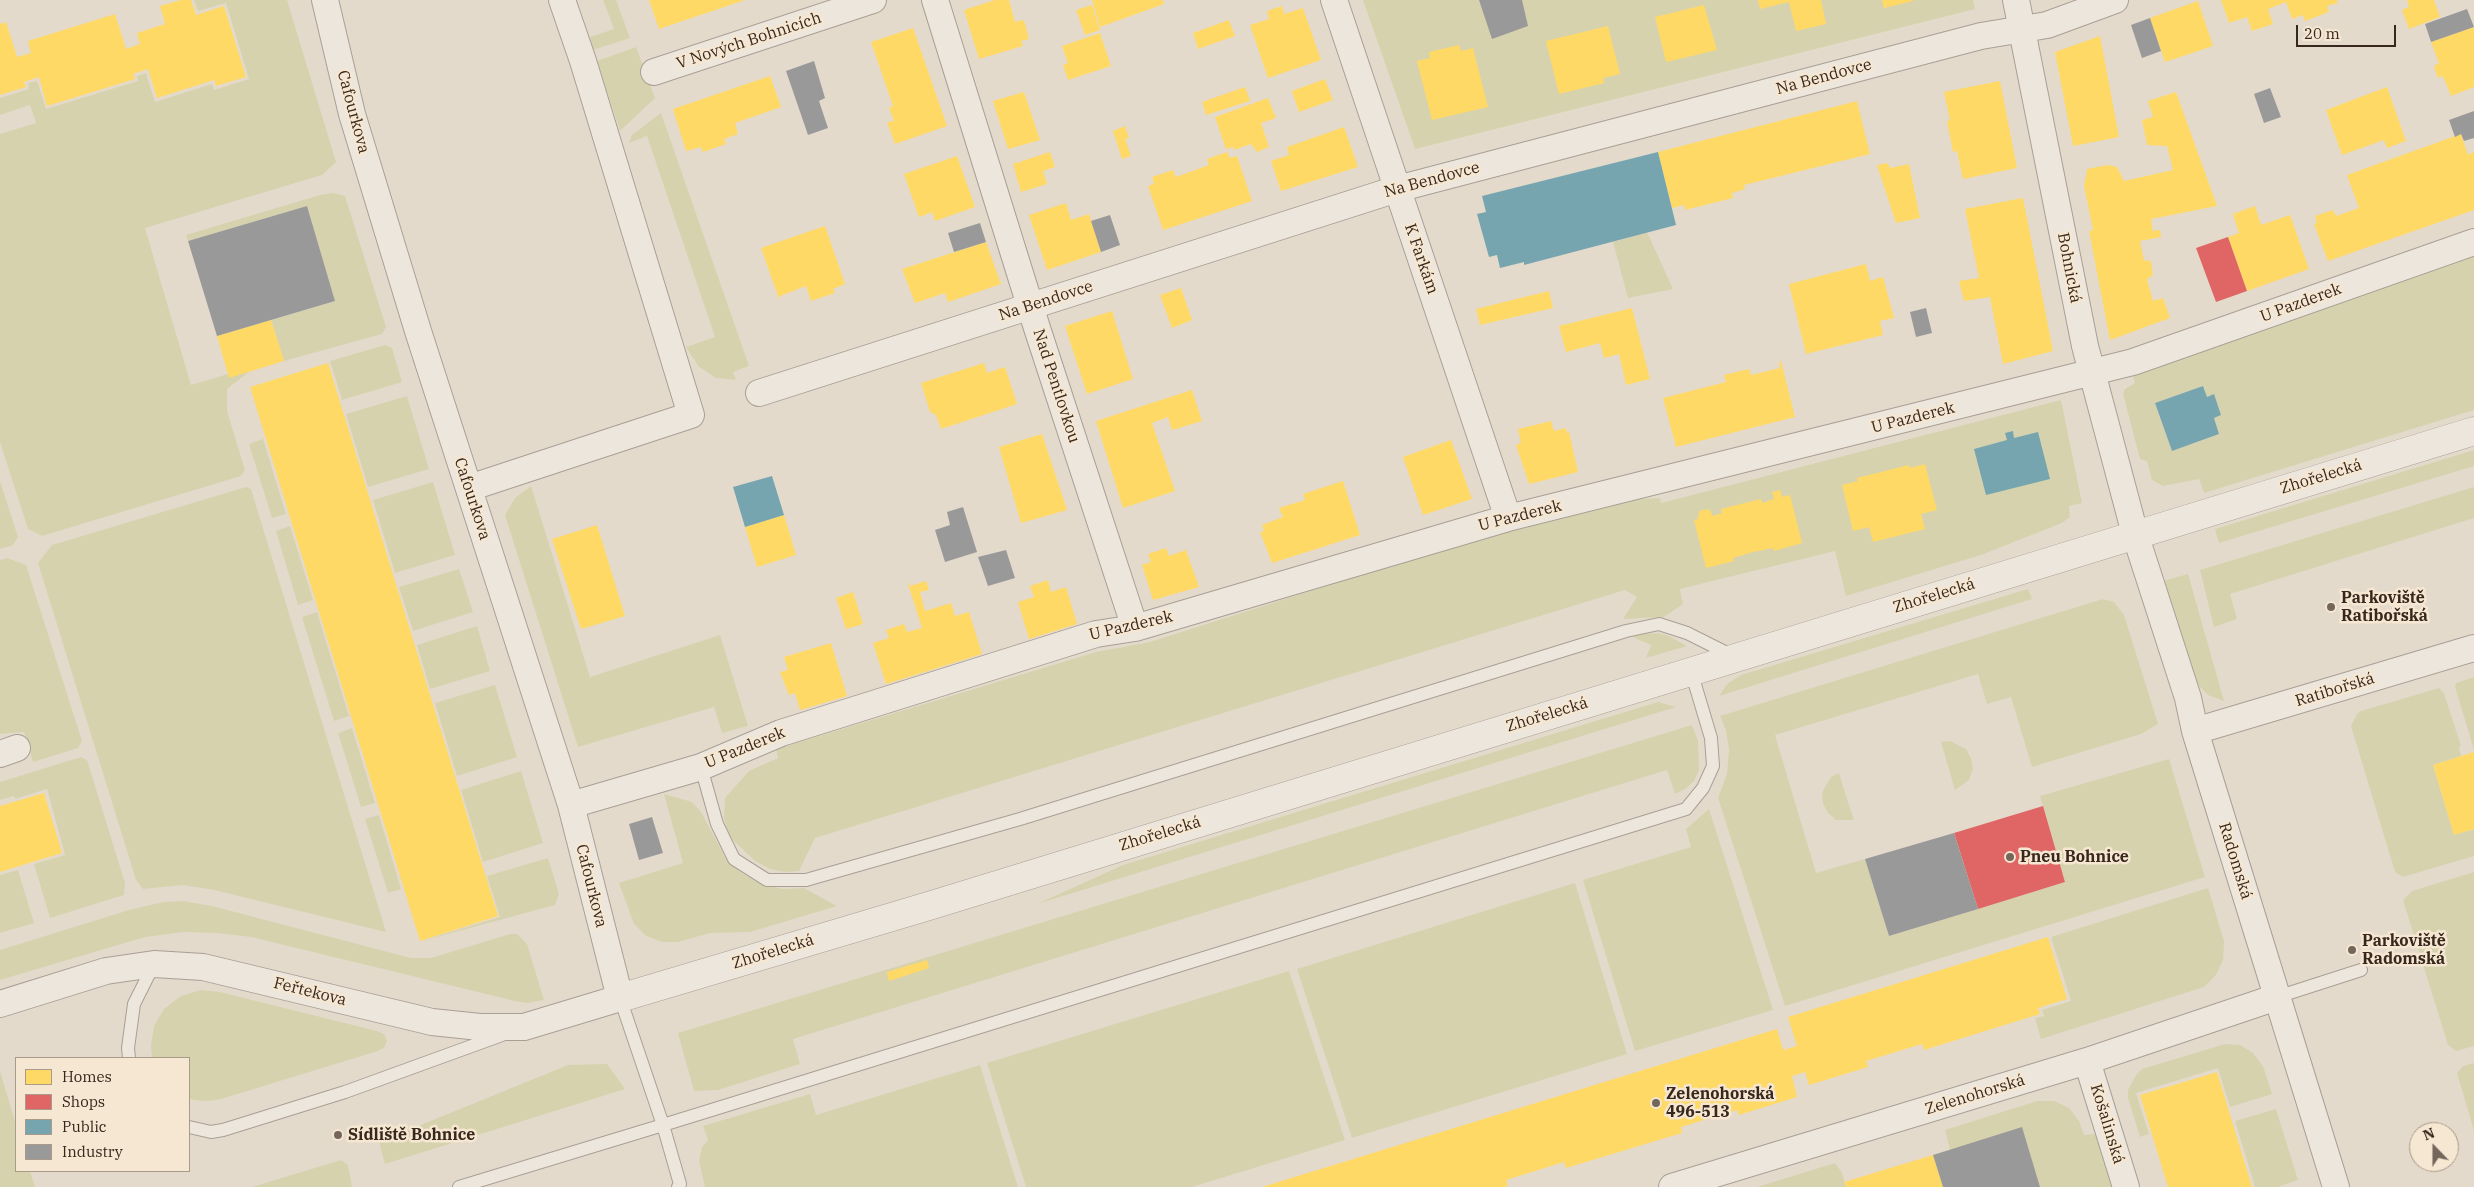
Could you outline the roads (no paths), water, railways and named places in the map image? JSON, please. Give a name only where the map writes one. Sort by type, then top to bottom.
[{"type":"street","name":"Cafourkova","points":[[325,0],[352,114],[570,805],[620,998]]},
{"type":"street","points":[[469,488],[691,415],[583,61],[562,0]]},
{"type":"street","name":"V Nových Bohnicích","points":[[654,72],[873,0]]},
{"type":"street","name":"Nad Pentlovkou","points":[[935,0],[1030,306],[1135,628]]},
{"type":"street","name":"K Farkám","points":[[1334,0],[1508,518]]},
{"type":"street","name":"Bohnická","points":[[2016,0],[2085,346],[2135,534]]},
{"type":"street","name":"Na Bendovce","points":[[759,393],[1397,189],[1981,36],[2047,25],[2115,0]]},
{"type":"street","name":"U Pazderek","points":[[570,805],[701,767],[781,732],[962,674],[1096,634],[1135,628],[1508,518],[2092,373],[2165,352],[2474,242]]},
{"type":"street","name":"Zhořelecká","points":[[620,998],[942,902],[2474,431]]},
{"type":"street","name":"Radomská","points":[[2135,534],[2188,698],[2195,731],[2336,1187]]},
{"type":"street","name":"Ratibořská","points":[[2195,731],[2474,648]]},
{"type":"street","name":"Feřtekova","points":[[0,1004],[106,971],[154,964],[203,967],[432,1022],[480,1027],[524,1027],[620,998]]},
{"type":"street","name":"Zelenohorská","points":[[1672,1187],[2087,1061],[2277,997]]},
{"type":"street","name":"Košalinská","points":[[2087,1061],[2126,1187]]},
{"type":"lane","points":[[701,767],[717,824],[734,859],[767,880],[806,880],[1020,819],[1626,631],[1658,624],[1687,633],[1735,657]]},
{"type":"lane","points":[[459,1187],[1686,809],[1703,788],[1713,766],[1711,738],[1691,671]]},
{"type":"lane","points":[[129,1057],[128,1048],[134,1004],[154,964]]},
{"type":"lane","points":[[2277,997],[2361,970]]},
{"type":"lane","points":[[620,998],[663,1125],[680,1184],[678,1187]]},
{"type":"lane","points":[[190,1127],[205,1131],[223,1130],[345,1092],[524,1027]]},
{"type":"place","name":"Parkoviště Ratibořská","points":[[2331,607]]},
{"type":"place","name":"Pneu Bohnice","points":[[2010,857]]},
{"type":"place","name":"Parkoviště Radomská","points":[[2352,950]]},
{"type":"place","name":"Zelenohorská 496-513","points":[[1656,1103]]},
{"type":"place","name":"Sídliště Bohnice","points":[[338,1135]]}]
